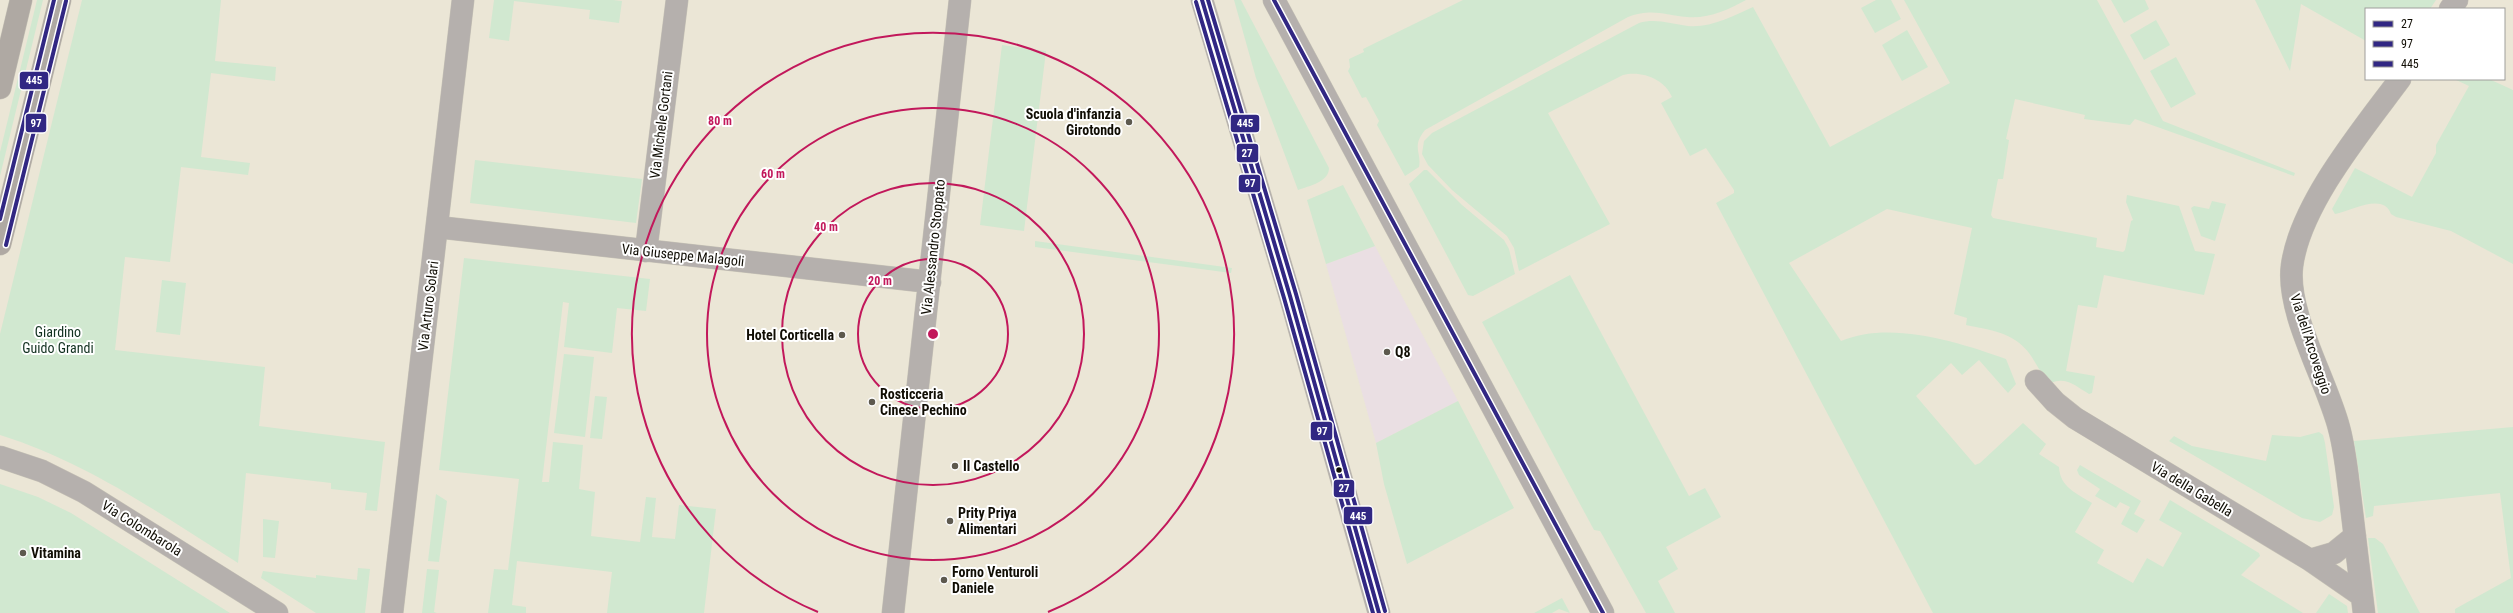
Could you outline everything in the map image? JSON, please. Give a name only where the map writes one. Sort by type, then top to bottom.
[{"type":"main road","points":[[0,88],[21,0]]},
{"type":"main road","points":[[0,244],[60,0]]},
{"type":"street","name":"Via Arturo Solari","points":[[392,613],[463,0]]},
{"type":"street","name":"Via Michele Gortani","points":[[646,251],[677,0]]},
{"type":"street","name":"Via Alessandro Stoppato","points":[[893,613],[960,0]]},
{"type":"street","points":[[1202,0],[1292,303],[1379,613]]},
{"type":"street","points":[[1274,0],[1603,613]]},
{"type":"street","points":[[2451,8],[2457,0]]},
{"type":"street","name":"Via dell'Arcoveggio","points":[[2363,604],[2355,536],[2339,428],[2296,305],[2292,279],[2292,266],[2303,230],[2318,198],[2348,151],[2399,80]]},
{"type":"street","name":"Via Giuseppe Malagoli","points":[[437,227],[930,282]]},
{"type":"street","name":"Via della Gabella","points":[[2036,381],[2055,402],[2081,422],[2310,560],[2363,604]]},
{"type":"street","name":"Via Colombarola","points":[[0,457],[42,471],[84,492],[277,613]]},
{"type":"street","points":[[2310,560],[2334,553],[2355,536]]},
{"type":"shaded area","points":[[1375,246],[1458,401],[1376,443],[1326,264]]},
{"type":"green space","points":[[37,0],[43,0],[0,176],[0,152]]},
{"type":"green space","name":"Giardino Guido Grandi","points":[[82,0],[221,0],[215,61],[276,67],[275,81],[211,73],[201,157],[250,163],[248,175],[181,167],[170,262],[125,257],[115,350],[265,367],[259,426],[385,442],[377,511],[365,510],[367,493],[331,489],[331,483],[246,473],[238,563],[152,508],[94,475],[64,460],[0,435],[0,334]]},
{"type":"green space","points":[[494,0],[622,1],[619,23],[589,19],[590,10],[514,1],[509,41],[489,38]]},
{"type":"green space","points":[[1234,0],[1241,0],[1329,168],[1326,177],[1318,183],[1298,190],[1256,78]]},
{"type":"green space","points":[[1463,0],[1746,0],[1725,10],[1703,17],[1644,13],[1628,17],[1425,130],[1418,145],[1420,162],[1419,167],[1405,176],[1377,125],[1379,121],[1366,97],[1362,98],[1348,71],[1350,67],[1349,59],[1364,52],[1363,49]]},
{"type":"green space","points":[[1876,0],[1891,0],[1901,19],[1875,33],[1861,8]]},
{"type":"green space","points":[[1904,0],[2097,0],[2163,121],[2295,173],[2294,176],[2135,119],[2130,125],[2084,119],[2085,115],[2015,99],[2006,139],[2009,140],[2003,179],[1998,179],[1991,215],[1993,218],[2097,238],[2096,247],[2123,252],[2125,250],[2131,221],[2133,220],[2126,202],[2127,195],[2179,206],[2195,251],[2215,254],[2204,295],[2104,275],[2097,308],[2078,305],[2066,371],[2095,376],[2092,393],[2089,394],[2071,383],[2056,381],[2051,383],[2042,373],[2029,353],[2016,340],[2000,333],[1966,325],[1967,318],[1954,314],[1972,228],[1887,209],[1789,263],[1841,341],[1860,335],[1902,333],[1946,340],[2006,359],[2016,384],[2008,393],[1979,360],[1962,375],[1951,363],[1916,396],[1975,465],[1980,463],[2023,423],[2046,444],[2039,454],[2059,467],[2062,480],[2070,489],[2092,503],[2075,532],[2104,550],[2097,563],[2133,583],[2147,558],[2163,567],[2182,533],[2159,520],[2170,500],[2259,553],[2260,556],[2241,575],[2303,613],[1933,613],[1716,203],[1734,193],[1734,190],[1706,148],[1690,156],[1661,103],[1672,97],[1664,85],[1652,77],[1637,74],[1623,75],[1548,113],[1610,224],[1519,271],[1514,248],[1507,236],[1452,190],[1428,165],[1422,154],[1424,141],[1432,133],[1639,23],[1657,21],[1688,26],[1705,25],[1722,21],[1753,7],[1830,147],[1950,83]]},
{"type":"green space","points":[[2111,0],[2145,0],[2149,9],[2124,23]]},
{"type":"green space","points":[[2255,0],[2436,0],[2431,8],[2365,8],[2365,40],[2301,4],[2290,71]]},
{"type":"green space","points":[[2156,20],[2170,45],[2144,60],[2130,35]]},
{"type":"green space","points":[[1907,30],[1928,67],[1902,81],[1882,45]]},
{"type":"green space","points":[[1002,45],[1046,51],[1024,231],[980,225]]},
{"type":"green space","points":[[2176,57],[2196,94],[2171,108],[2150,71]]},
{"type":"green space","points":[[2456,80],[2491,80],[2513,90],[2513,264],[2451,231],[2396,217],[2381,204],[2366,205],[2335,214],[2332,209],[2355,168],[2412,197],[2436,153],[2436,145],[2469,86]]},
{"type":"green space","points":[[475,160],[642,179],[636,223],[470,203]]},
{"type":"green space","points":[[1424,170],[1427,170],[1462,205],[1504,240],[1509,249],[1515,274],[1473,296],[1468,295],[1409,184]]},
{"type":"green space","points":[[1343,185],[1375,246],[1326,264],[1307,200]]},
{"type":"green space","points":[[2212,201],[2226,204],[2215,241],[2201,236],[2191,208],[2194,206],[2209,209]]},
{"type":"green space","points":[[1035,241],[1232,268],[1231,273],[1035,247]]},
{"type":"green space","points":[[464,258],[650,279],[646,311],[617,308],[612,353],[564,347],[569,303],[563,302],[542,482],[549,482],[553,442],[583,445],[579,489],[595,492],[591,536],[640,542],[646,497],[656,498],[652,537],[675,539],[679,505],[716,509],[704,613],[607,613],[612,572],[517,561],[512,605],[526,607],[526,613],[488,613],[494,569],[508,570],[519,479],[439,470]]},
{"type":"green space","points":[[1570,275],[1689,496],[1705,488],[1721,517],[1666,547],[1678,569],[1658,581],[1675,613],[1646,613],[1600,531],[1594,530],[1482,322]]},
{"type":"green space","points":[[162,280],[186,283],[180,335],[156,332]]},
{"type":"green space","points":[[564,354],[594,357],[585,437],[554,433]]},
{"type":"green space","points":[[595,396],[607,397],[602,439],[590,438]]},
{"type":"green space","points":[[1458,401],[1514,508],[1407,564],[1384,484],[1376,443]]},
{"type":"green space","points":[[2513,427],[2513,613],[2455,613],[2455,609],[2511,578],[2500,493],[2374,506],[2373,516],[2366,518],[2354,441]]},
{"type":"green space","points":[[2319,432],[2323,435],[2325,443],[2334,507],[2332,515],[2320,522],[2302,518],[2169,441],[2174,436],[2192,446],[2266,461],[2272,435],[2300,437]]},
{"type":"green space","points":[[2080,465],[2141,501],[2134,514],[2145,520],[2137,533],[2121,524],[2130,507],[2120,502],[2116,508],[2095,496],[2100,489],[2079,475],[2077,470]]},
{"type":"green space","points":[[0,484],[38,497],[71,513],[230,613],[0,613]]},
{"type":"green space","points":[[436,494],[447,501],[439,562],[428,561]]},
{"type":"green space","points":[[263,519],[279,521],[275,558],[263,557]]},
{"type":"green space","points":[[2368,538],[2375,538],[2383,544],[2420,613],[2378,613]]},
{"type":"green space","points":[[358,568],[370,569],[365,613],[316,613],[261,578],[263,571],[316,578],[316,575],[357,580]]},
{"type":"green space","points":[[427,569],[439,570],[434,612],[437,613],[422,613]]},
{"type":"green space","points":[[2329,594],[2347,606],[2348,613],[2316,613]]},
{"type":"green space","points":[[1562,598],[1570,613],[1559,609],[1552,613],[1534,613]]},
{"type":"transit line","name":"445","points":[[0,219],[54,0]]},
{"type":"transit line","name":"27","points":[[1202,0],[1290,296],[1379,613]]},
{"type":"transit line","name":"445","points":[[1208,0],[1296,294],[1385,611]]},
{"type":"transit line","name":"27","points":[[1274,0],[1603,613]]},
{"type":"transit line","name":"97","points":[[6,245],[66,1]]},
{"type":"transit line","name":"97","points":[[1196,2],[1284,298],[1373,613]]},
{"type":"place","name":"Scuola d'infanzia Girotondo","points":[[1129,122]]},
{"type":"place","name":"Hotel Corticella","points":[[842,335]]},
{"type":"place","name":"Q8","points":[[1387,352]]},
{"type":"place","name":"Rosticceria Cinese Pechino","points":[[872,402]]},
{"type":"place","name":"Il Castello","points":[[955,466]]},
{"type":"place","name":"Prity Priya Alimentari","points":[[950,521]]},
{"type":"place","name":"Vitamina","points":[[23,553]]},
{"type":"place","name":"Forno Venturoli Daniele","points":[[944,580]]}]
